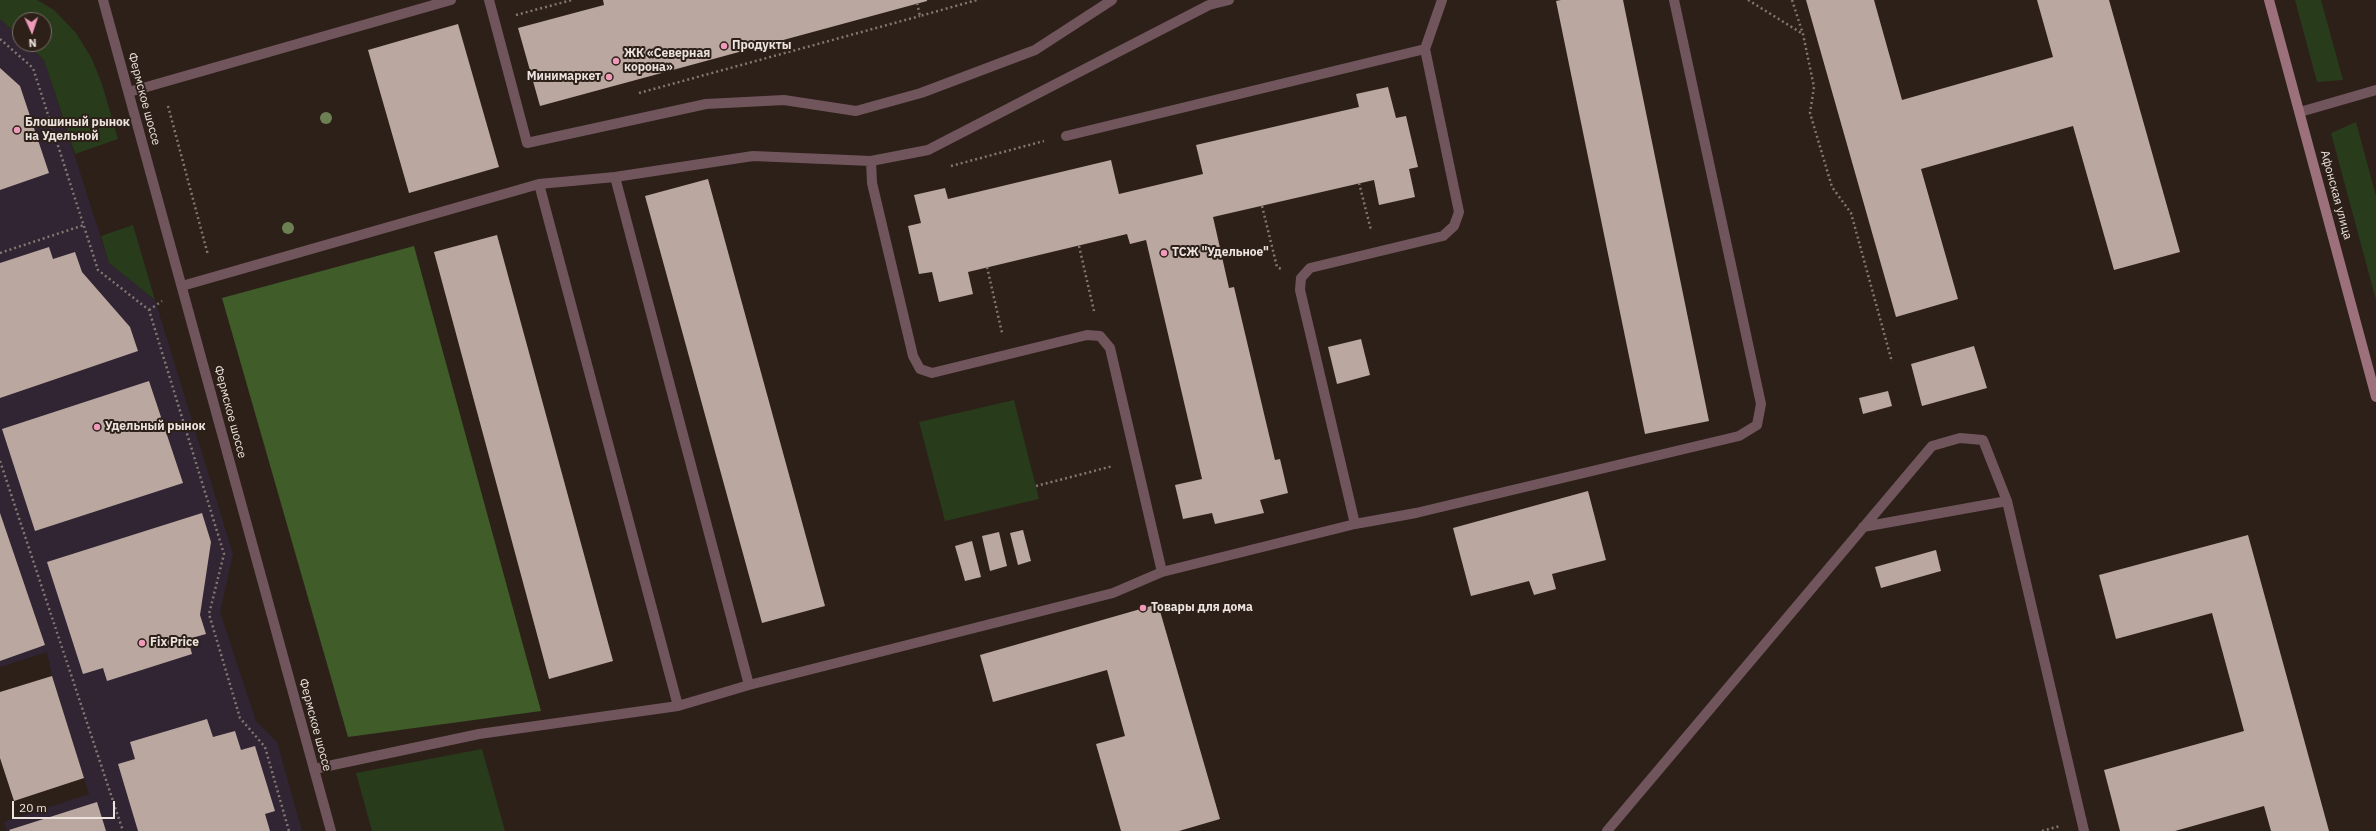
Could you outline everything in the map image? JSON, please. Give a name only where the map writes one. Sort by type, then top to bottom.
[{"type":"street","name":"Фермское шоссе","points":[[103,0],[331,831]]},
{"type":"street","points":[[129,92],[451,0]]},
{"type":"street","points":[[489,0],[527,143],[706,104],[784,100],[856,111],[921,93],[1034,50],[1112,0]]},
{"type":"street","points":[[182,286],[539,184],[615,177],[754,156],[871,161],[928,150],[1209,5],[1229,0]]},
{"type":"street","points":[[1355,524],[1300,290],[1301,278],[1310,268],[1443,236],[1454,226],[1459,212],[1425,49],[1442,0]]},
{"type":"street","points":[[314,769],[479,734],[678,706],[749,685],[1113,593],[1162,572],[1355,524],[1416,513],[1739,436],[1757,425],[1760,404],[1674,0]]},
{"type":"street","name":"Афонская улица","points":[[2269,0],[2376,397]]},
{"type":"street","points":[[1066,136],[1425,49]]},
{"type":"street","points":[[2300,112],[2376,90]]},
{"type":"street","points":[[871,161],[872,182],[879,213],[913,356],[920,369],[932,373],[1087,335],[1100,336],[1110,348],[1162,572]]},
{"type":"street","points":[[615,177],[749,685]]},
{"type":"street","points":[[539,184],[678,706]]},
{"type":"street","points":[[1607,831],[1932,446],[1960,438],[1983,440],[2007,501],[2084,831]]},
{"type":"street","points":[[1863,527],[2007,501]]},
{"type":"path","points":[[494,21],[572,0]]},
{"type":"path","points":[[637,93],[977,0]]},
{"type":"path","points":[[1748,0],[1803,34]]},
{"type":"path","points":[[1792,0],[1803,34],[1814,87],[1810,113],[1832,187],[1851,213],[1892,362]]},
{"type":"path","points":[[917,3],[920,16]]},
{"type":"path","points":[[0,39],[32,68],[98,270],[149,310],[224,554],[210,614],[240,718],[266,747],[289,831]]},
{"type":"path","points":[[161,83],[214,277]]},
{"type":"path","points":[[949,167],[1066,136]]},
{"type":"path","points":[[1359,183],[1374,243],[1388,248]]},
{"type":"path","points":[[1262,206],[1277,267],[1301,278]]},
{"type":"path","points":[[0,253],[84,225]]},
{"type":"path","points":[[1080,246],[1100,336]]},
{"type":"path","points":[[987,267],[1002,335],[1020,352]]},
{"type":"path","points":[[1036,486],[1083,475],[1136,458]]},
{"type":"path","points":[[0,461],[123,831]]},
{"type":"shaded area","name":"Удельный рынок","points":[[0,19],[12,30],[12,52],[36,52],[44,60],[109,263],[155,300],[233,554],[220,612],[256,721],[277,742],[302,831],[7,831],[4,822],[89,794],[52,676],[47,652],[0,667]]},
{"type":"green space","points":[[0,0],[37,0],[54,10],[76,33],[91,57],[102,84],[118,139],[75,154],[44,60],[36,52],[52,52],[52,12],[12,12],[12,30],[0,19]]},
{"type":"green space","points":[[2295,0],[2321,0],[2343,80],[2317,82]]},
{"type":"green space","points":[[2356,122],[2376,196],[2376,300],[2331,133]]},
{"type":"green space","points":[[133,225],[155,300],[109,263],[101,236]]},
{"type":"green space","points":[[414,246],[541,711],[348,737],[222,298]]},
{"type":"green space","points":[[1014,400],[1039,499],[945,521],[919,422]]},
{"type":"green space","points":[[482,749],[505,831],[372,831],[356,773]]},
{"type":"building","name":"ЖК «Северная корона»","points":[[603,0],[927,1],[540,106],[518,28],[604,5]]},
{"type":"building","points":[[1623,0],[1709,421],[1645,434],[1556,1]]},
{"type":"building","points":[[1806,0],[1874,0],[1902,100],[2053,57],[2037,0],[2109,0],[2180,252],[2114,270],[2073,126],[1921,169],[1958,299],[1896,317]]},
{"type":"building","points":[[458,24],[499,167],[409,193],[368,50]]},
{"type":"building","name":"Блошиный рынок на Удельной","points":[[0,68],[20,86],[49,173],[0,190]]},
{"type":"building","points":[[1388,87],[1396,118],[1406,116],[1418,167],[1409,169],[1415,197],[1379,205],[1374,180],[1213,217],[1229,288],[1234,287],[1275,460],[1280,459],[1288,493],[1260,500],[1264,513],[1215,524],[1212,513],[1183,519],[1175,485],[1202,479],[1146,240],[1130,244],[1127,234],[968,272],[973,294],[939,302],[932,272],[919,274],[908,226],[921,223],[914,195],[945,188],[948,199],[1111,160],[1119,194],[1203,174],[1196,145],[1359,107],[1356,94]]},
{"type":"building","points":[[708,179],[825,606],[762,623],[645,196]]},
{"type":"building","points":[[497,235],[613,661],[549,679],[434,252]]},
{"type":"building","points":[[49,247],[53,259],[75,252],[82,272],[130,327],[138,351],[0,398],[0,263]]},
{"type":"building","points":[[1361,339],[1370,375],[1337,384],[1328,347]]},
{"type":"building","points":[[1974,346],[1987,388],[1922,406],[1911,364]]},
{"type":"building","points":[[149,381],[183,483],[35,531],[2,429]]},
{"type":"building","points":[[1888,391],[1892,406],[1863,414],[1859,398]]},
{"type":"building","points":[[1588,491],[1606,560],[1552,574],[1556,589],[1534,595],[1529,581],[1471,596],[1453,528]]},
{"type":"building","points":[[0,513],[45,645],[0,661]]},
{"type":"building","points":[[202,513],[211,542],[200,615],[206,634],[188,639],[192,654],[107,681],[103,668],[83,674],[47,562]]},
{"type":"building","points":[[1023,530],[1031,561],[1018,565],[1010,533]]},
{"type":"building","points":[[999,532],[1007,566],[990,571],[982,536]]},
{"type":"building","points":[[2248,535],[2329,831],[2271,831],[2264,806],[2175,831],[2120,831],[2104,770],[2244,731],[2212,613],[2116,639],[2099,575]]},
{"type":"building","points":[[972,541],[981,577],[965,581],[955,546]]},
{"type":"building","points":[[1936,550],[1941,571],[1881,588],[1875,567]]},
{"type":"building","points":[[1158,604],[1220,819],[1179,831],[1121,831],[1096,744],[1125,736],[1107,670],[993,702],[980,655]]},
{"type":"building","points":[[52,676],[84,778],[14,801],[0,758],[0,692]]},
{"type":"building","points":[[207,719],[213,737],[235,731],[241,750],[255,746],[275,811],[265,814],[270,831],[138,831],[118,764],[135,759],[130,742]]},
{"type":"building","points":[[97,802],[106,831],[9,830]]},
{"type":"place","name":"Продукты","points":[[724,46]]},
{"type":"place","name":"ЖК «Северная корона»","points":[[616,61]]},
{"type":"place","name":"Минимаркет","points":[[609,77]]},
{"type":"place","name":"Блошиный рынок на Удельной","points":[[17,130]]},
{"type":"place","name":"ТСЖ \"Удельное\"","points":[[1164,253]]},
{"type":"place","name":"Удельный рынок","points":[[97,427]]},
{"type":"place","name":"Товары для дома","points":[[1143,608]]},
{"type":"place","name":"Fix Price","points":[[142,643]]}]
